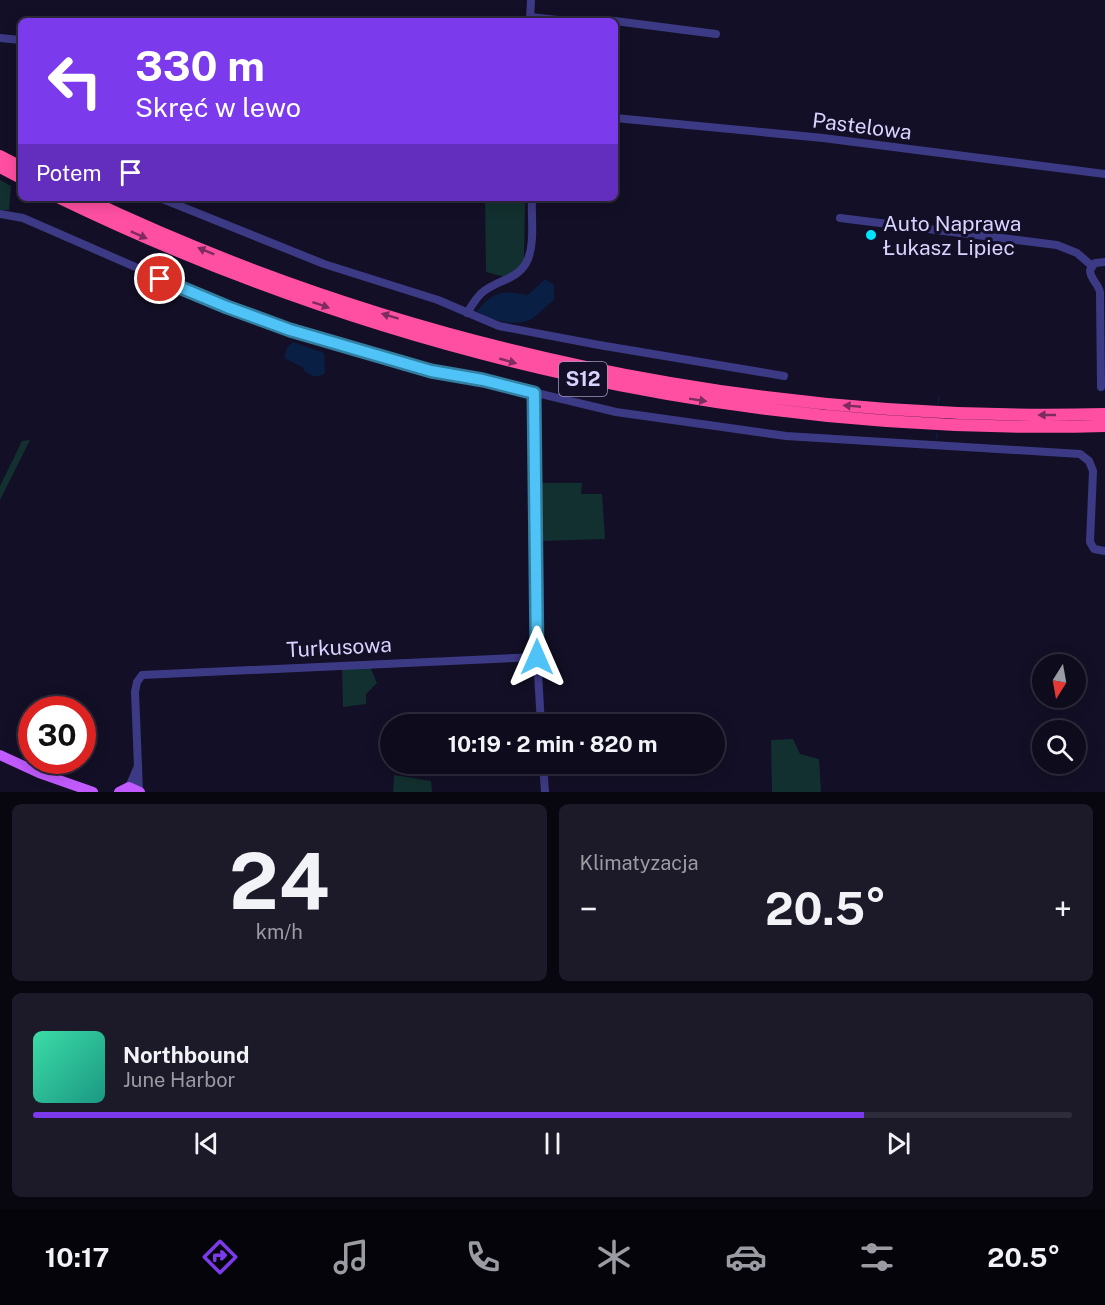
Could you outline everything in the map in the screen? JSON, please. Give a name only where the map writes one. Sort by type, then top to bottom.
[{"type":"highway","points":[[0,156],[18,165]]},
{"type":"highway","points":[[0,167],[18,176]]},
{"type":"highway","name":"S12","points":[[67,201],[177,251],[305,300],[525,366],[610,385],[702,401],[841,418],[956,425],[1105,426]]},
{"type":"highway","name":"S12","points":[[91,201],[181,241],[310,291],[456,336],[586,367],[718,391],[858,407],[970,413],[1105,414]]},
{"type":"main road","points":[[0,755],[39,773],[92,791],[102,792]]},
{"type":"street","points":[[530,18],[531,0]]},
{"type":"street","points":[[618,22],[716,34]]},
{"type":"street","points":[[0,38],[18,40]]},
{"type":"street","name":"Pastelowa","points":[[618,118],[823,138],[1105,174]]},
{"type":"street","points":[[167,201],[324,264],[438,300],[509,328],[784,376]]},
{"type":"street","points":[[467,313],[483,291],[514,276],[526,264],[531,250],[531,201]]},
{"type":"street","points":[[0,214],[26,219],[199,296],[290,330],[431,371],[483,380],[616,412],[786,436],[1080,454],[1089,461],[1093,471],[1090,542],[1094,549],[1105,551]]},
{"type":"street","points":[[840,218],[1068,247],[1092,266]]},
{"type":"street","points":[[1101,387],[1100,292],[1098,283],[1090,274],[1095,263],[1105,262]]},
{"type":"street","points":[[534,393],[537,657],[540,714]]},
{"type":"street","name":"Turkusowa","points":[[132,790],[139,762],[135,692],[137,682],[142,675],[537,657]]},
{"type":"street","points":[[544,774],[545,792]]},
{"type":"green space","points":[[0,180],[11,186],[9,210],[0,210]]},
{"type":"green space","points":[[485,201],[525,201],[524,259],[518,269],[505,277],[486,272]]},
{"type":"green space","points":[[30,440],[0,500],[0,486],[22,441]]},
{"type":"green space","points":[[539,483],[582,483],[581,494],[602,494],[605,539],[540,541]]},
{"type":"green space","points":[[370,667],[377,683],[366,694],[366,704],[343,707],[342,668]]},
{"type":"green space","points":[[793,739],[800,754],[819,759],[821,792],[772,792],[771,740]]},
{"type":"green space","points":[[394,775],[431,781],[432,792],[393,792]]},
{"type":"water","points":[[545,279],[554,285],[554,300],[531,319],[508,322],[488,317],[477,311],[488,299],[499,294],[528,295]]},
{"type":"water","points":[[293,342],[324,353],[325,373],[319,376],[312,375],[304,371],[304,368],[284,358],[287,348]]},
{"type":"waterway","points":[[938,404],[939,397]]},
{"type":"waterway","points":[[936,440],[937,434]]},
{"type":"place","name":"Auto Naprawa Łukasz Lipiec","points":[[871,235]]},
{"type":"route","points":[[160,279],[290,330],[431,371],[483,380],[534,393],[537,657]]}]
